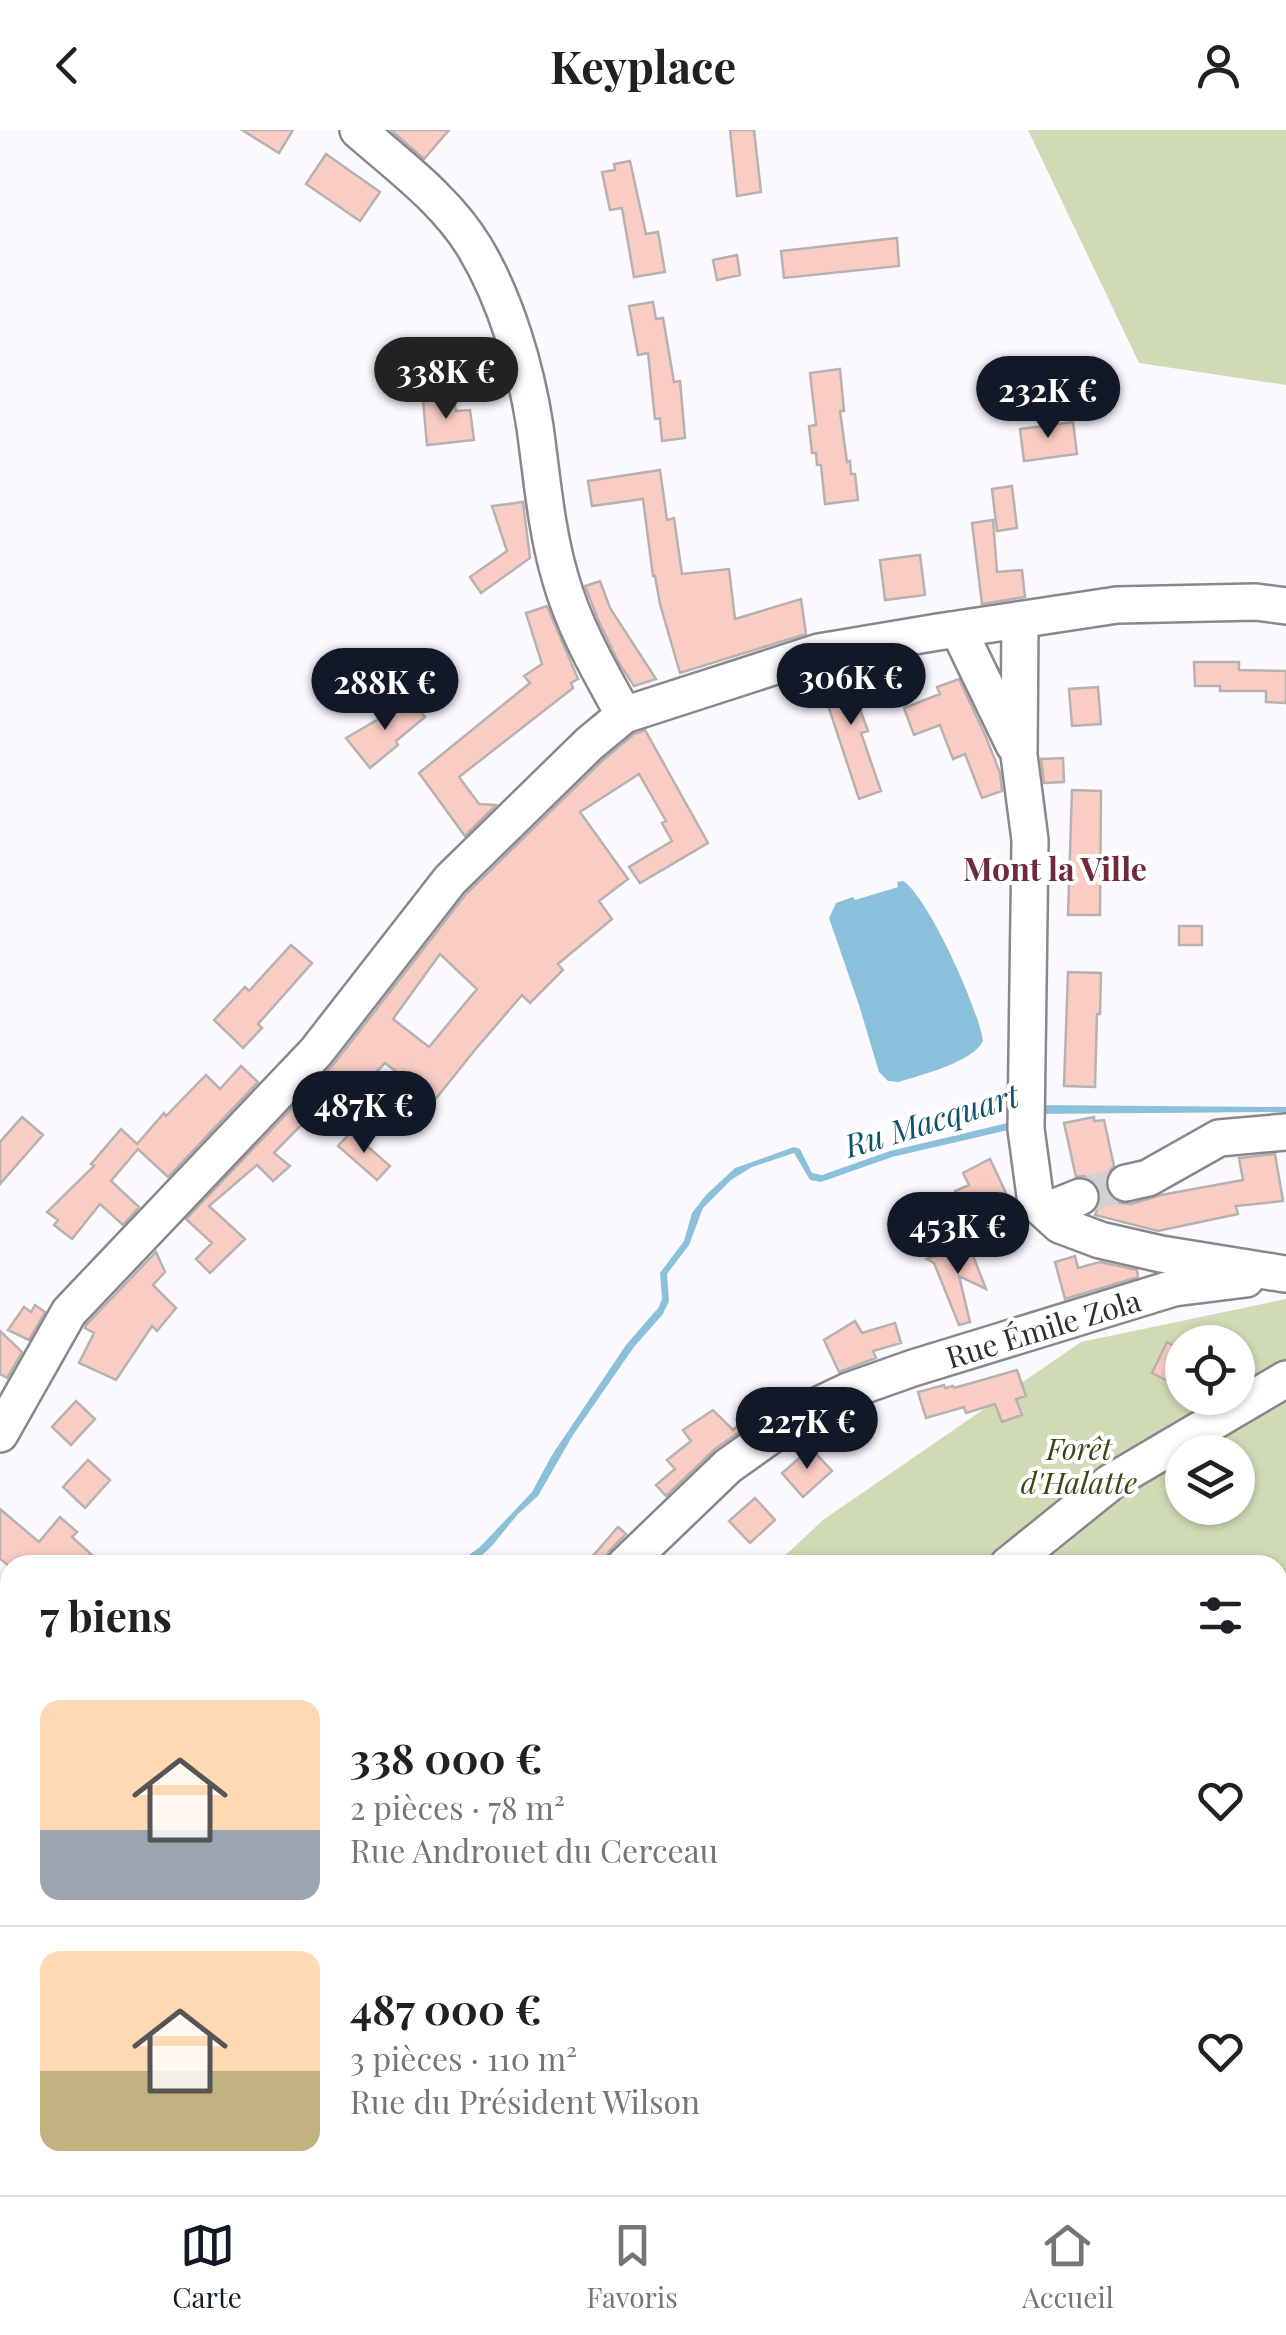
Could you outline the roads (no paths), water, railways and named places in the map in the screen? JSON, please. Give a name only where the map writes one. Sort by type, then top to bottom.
[{"type":"street","points":[[358,130],[450,212],[476,249],[511,325],[534,422],[560,576],[583,641],[624,714]]},
{"type":"street","points":[[0,1434],[69,1312],[316,1052],[450,880],[624,714],[820,652],[958,629],[1117,605],[1256,602],[1286,606]]},
{"type":"street","points":[[1020,620],[1019,755],[1030,840],[1026,1114],[1036,1203],[1060,1225],[1100,1240],[1286,1274]]},
{"type":"street","points":[[958,629],[1019,755]]},
{"type":"street","points":[[1126,1183],[1148,1178],[1219,1138],[1286,1132]]},
{"type":"street","points":[[1045,1211],[1080,1197]]},
{"type":"street","name":"Rue Émile Zola","points":[[636,1555],[728,1466],[804,1412],[848,1391],[1174,1288],[1286,1274]]},
{"type":"street","points":[[1020,1555],[1111,1482],[1286,1379]]},
{"type":"water","points":[[903,881],[925,908],[951,955],[983,1041],[958,1061],[899,1082],[888,1081],[879,1072],[829,918],[836,903],[898,887],[897,882]]},
{"type":"water","points":[[1035,1105],[1286,1107],[1286,1112],[1032,1114]]},
{"type":"water","points":[[1016,1121],[1017,1128],[892,1157],[821,1182],[810,1180],[794,1153],[752,1167],[731,1180],[703,1208],[689,1245],[667,1274],[669,1301],[663,1314],[634,1347],[573,1435],[538,1496],[482,1555],[469,1555],[532,1492],[552,1455],[626,1345],[659,1307],[660,1273],[684,1241],[692,1213],[706,1195],[735,1168],[794,1147],[800,1149],[812,1173],[822,1175],[890,1151]]},
{"type":"tunnel","points":[[1080,1197],[1126,1183]]},
{"type":"district","name":"Mont la Ville","points":[[1055,867]]},
{"type":"water label","name":"Ru Macquart","points":[[931,1119]]},
{"type":"park label","name":"Forêt d'Halatte","points":[[1079,1465]]}]
